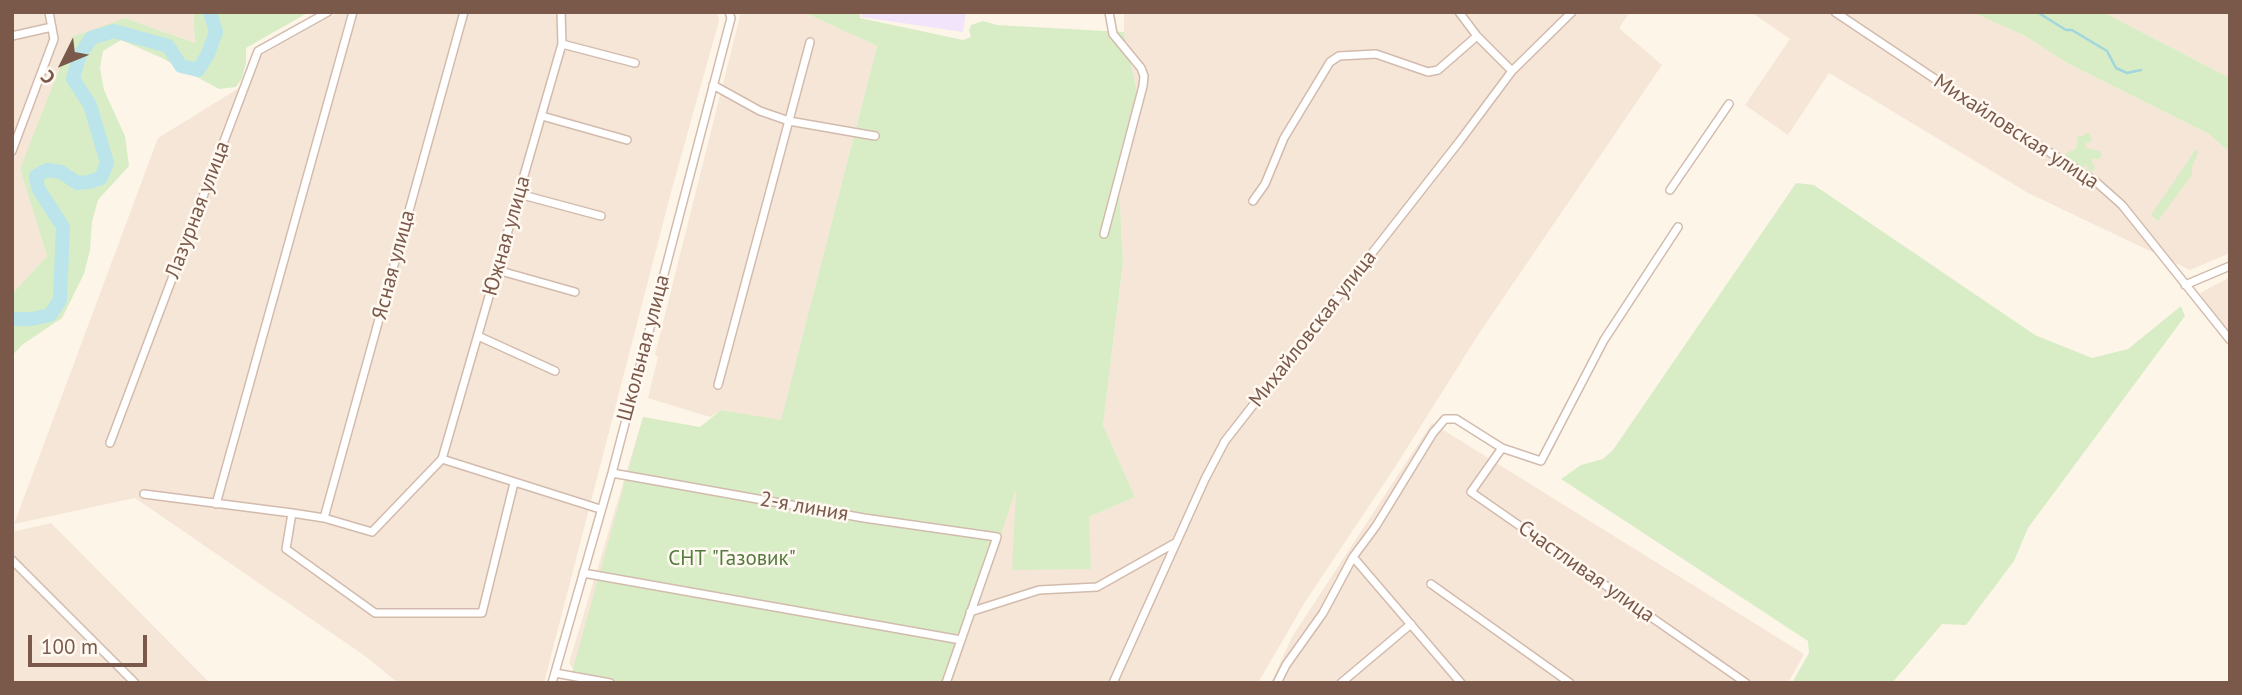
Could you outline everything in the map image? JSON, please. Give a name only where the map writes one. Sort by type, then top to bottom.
[{"type":"street","points":[[12,151],[54,39],[49,12]]},
{"type":"street","name":"Лазурная улица","points":[[110,443],[258,51],[328,12]]},
{"type":"street","points":[[216,504],[353,12]]},
{"type":"street","name":"Ясная улица","points":[[324,518],[464,12]]},
{"type":"street","name":"Южная улица","points":[[442,459],[562,44],[561,12]]},
{"type":"street","name":"Школьная улица","points":[[552,683],[612,473],[731,18],[729,12]]},
{"type":"street","points":[[1104,234],[1144,76],[1141,68],[1113,34],[1109,12]]},
{"type":"street","points":[[1459,12],[1477,36],[1512,71]]},
{"type":"street","name":"Михайловская улица","points":[[1113,683],[1205,479],[1225,441],[1512,71],[1572,12]]},
{"type":"street","name":"Михайловская улица","points":[[1835,12],[2095,181],[2122,205],[2230,340]]},
{"type":"street","points":[[12,36],[52,27]]},
{"type":"street","points":[[1253,201],[1265,184],[1284,138],[1330,62],[1339,56],[1376,54],[1428,72],[1438,70],[1477,36]]},
{"type":"street","points":[[718,384],[810,42]]},
{"type":"street","points":[[562,44],[635,64]]},
{"type":"street","points":[[713,85],[760,111],[789,121],[875,136]]},
{"type":"street","points":[[1670,190],[1729,104]]},
{"type":"street","points":[[541,116],[627,140]]},
{"type":"street","points":[[519,194],[601,216]]},
{"type":"street","points":[[1278,683],[1286,665],[1323,613],[1353,557],[1376,526],[1433,433],[1446,419],[1456,419],[1502,448],[1541,461],[1604,340],[1678,227]]},
{"type":"street","points":[[2185,285],[2230,267]]},
{"type":"street","points":[[497,270],[575,292]]},
{"type":"street","points":[[478,336],[555,371]]},
{"type":"street","name":"Счастливая улица","points":[[1502,448],[1471,492],[1746,683]]},
{"type":"street","points":[[144,494],[324,518],[372,532],[442,459],[600,509]]},
{"type":"street","name":"2-я линия","points":[[612,473],[864,518],[997,537],[970,612]]},
{"type":"street","points":[[292,513],[286,549],[375,613],[482,613],[514,483]]},
{"type":"street","points":[[946,683],[970,612],[1039,590],[1097,587],[1177,542]]},
{"type":"street","points":[[1353,557],[1461,683]]},
{"type":"street","points":[[12,560],[135,683]]},
{"type":"street","points":[[583,573],[961,640]]},
{"type":"street","points":[[1431,584],[1570,683]]},
{"type":"street","points":[[1340,683],[1411,624]]},
{"type":"street","points":[[555,673],[610,683]]},
{"type":"shaded area","points":[[12,12],[193,12],[195,43],[125,18],[20,168],[47,256],[12,294]]},
{"type":"shaded area","points":[[339,12],[717,12],[719,21],[670,196],[544,683],[398,683],[365,656],[135,498],[14,524],[158,138],[247,83],[258,57]]},
{"type":"shaded area","points":[[741,12],[803,12],[877,46],[781,421],[722,410],[710,417],[648,398],[658,357],[655,354]]},
{"type":"shaded area","points":[[862,12],[966,12],[963,32],[861,17]]},
{"type":"shaded area","points":[[1124,12],[1630,12],[1619,28],[1662,65],[1478,335],[1395,467],[1305,602],[1258,683],[583,683],[569,663],[643,417],[1017,486],[1089,517],[1135,497],[1103,425],[1123,263],[1119,186],[1138,96],[1124,32]]},
{"type":"shaded area","points":[[1751,12],[1977,12],[1978,15],[2025,36],[2067,63],[2209,134],[2230,153],[2230,253],[2190,270],[2028,193],[1829,73],[1788,135],[1745,105],[1790,39]]},
{"type":"shaded area","points":[[2103,12],[2230,12],[2230,78]]},
{"type":"shaded area","points":[[2230,277],[2230,346],[2200,293]]},
{"type":"shaded area","points":[[1432,423],[1804,654],[1788,683],[1271,683],[1292,637]]},
{"type":"shaded area","points":[[51,523],[210,683],[12,683],[12,532]]},
{"type":"green space","points":[[193,12],[309,12],[246,48],[246,63],[236,87],[219,89],[162,58],[121,40],[103,51],[100,68],[104,90],[125,136],[129,166],[98,200],[84,274],[62,318],[22,345],[12,356],[12,294],[47,256],[20,169],[72,37],[125,18],[195,43]]},
{"type":"green space","name":"СНТ \"Газовик\"","points":[[803,12],[860,12],[860,18],[963,40],[971,37],[971,25],[983,21],[997,25],[1124,32],[1138,96],[1119,186],[1123,263],[1103,425],[1135,497],[1089,517],[1091,569],[1012,570],[1016,489],[952,683],[569,683],[643,417],[700,427],[721,410],[781,420],[877,46]]},
{"type":"green space","points":[[1977,12],[2103,12],[2230,78],[2230,153],[2209,134],[2067,63],[2025,36],[1978,15]]},
{"type":"green space","points":[[2089,133],[2092,139],[2086,143],[2086,148],[2100,151],[2102,155],[2099,159],[2091,159],[2095,168],[2092,172],[2087,170],[2087,165],[2083,168],[2066,156],[2066,153],[2076,149],[2078,136]]},
{"type":"green space","points":[[2196,149],[2198,153],[2192,167],[2192,175],[2158,221],[2151,215]]},
{"type":"green space","points":[[1796,183],[1814,185],[2035,335],[2092,358],[2128,349],[2181,306],[2185,316],[2028,528],[2014,561],[1966,625],[1942,624],[1892,683],[1792,683],[1809,653],[1808,641],[1561,479],[1581,465],[1603,459],[1613,450]]},
{"type":"waterway","points":[[12,319],[50,315],[60,300],[63,227],[38,188],[36,176],[47,170],[61,172],[77,183],[89,182],[101,178],[107,163],[90,105],[73,79],[79,57],[91,38],[114,31],[168,46],[181,66],[198,70],[208,54],[216,32],[210,12]]},
{"type":"waterway","points":[[2037,12],[2107,51],[2116,68],[2127,73],[2141,70]]}]
